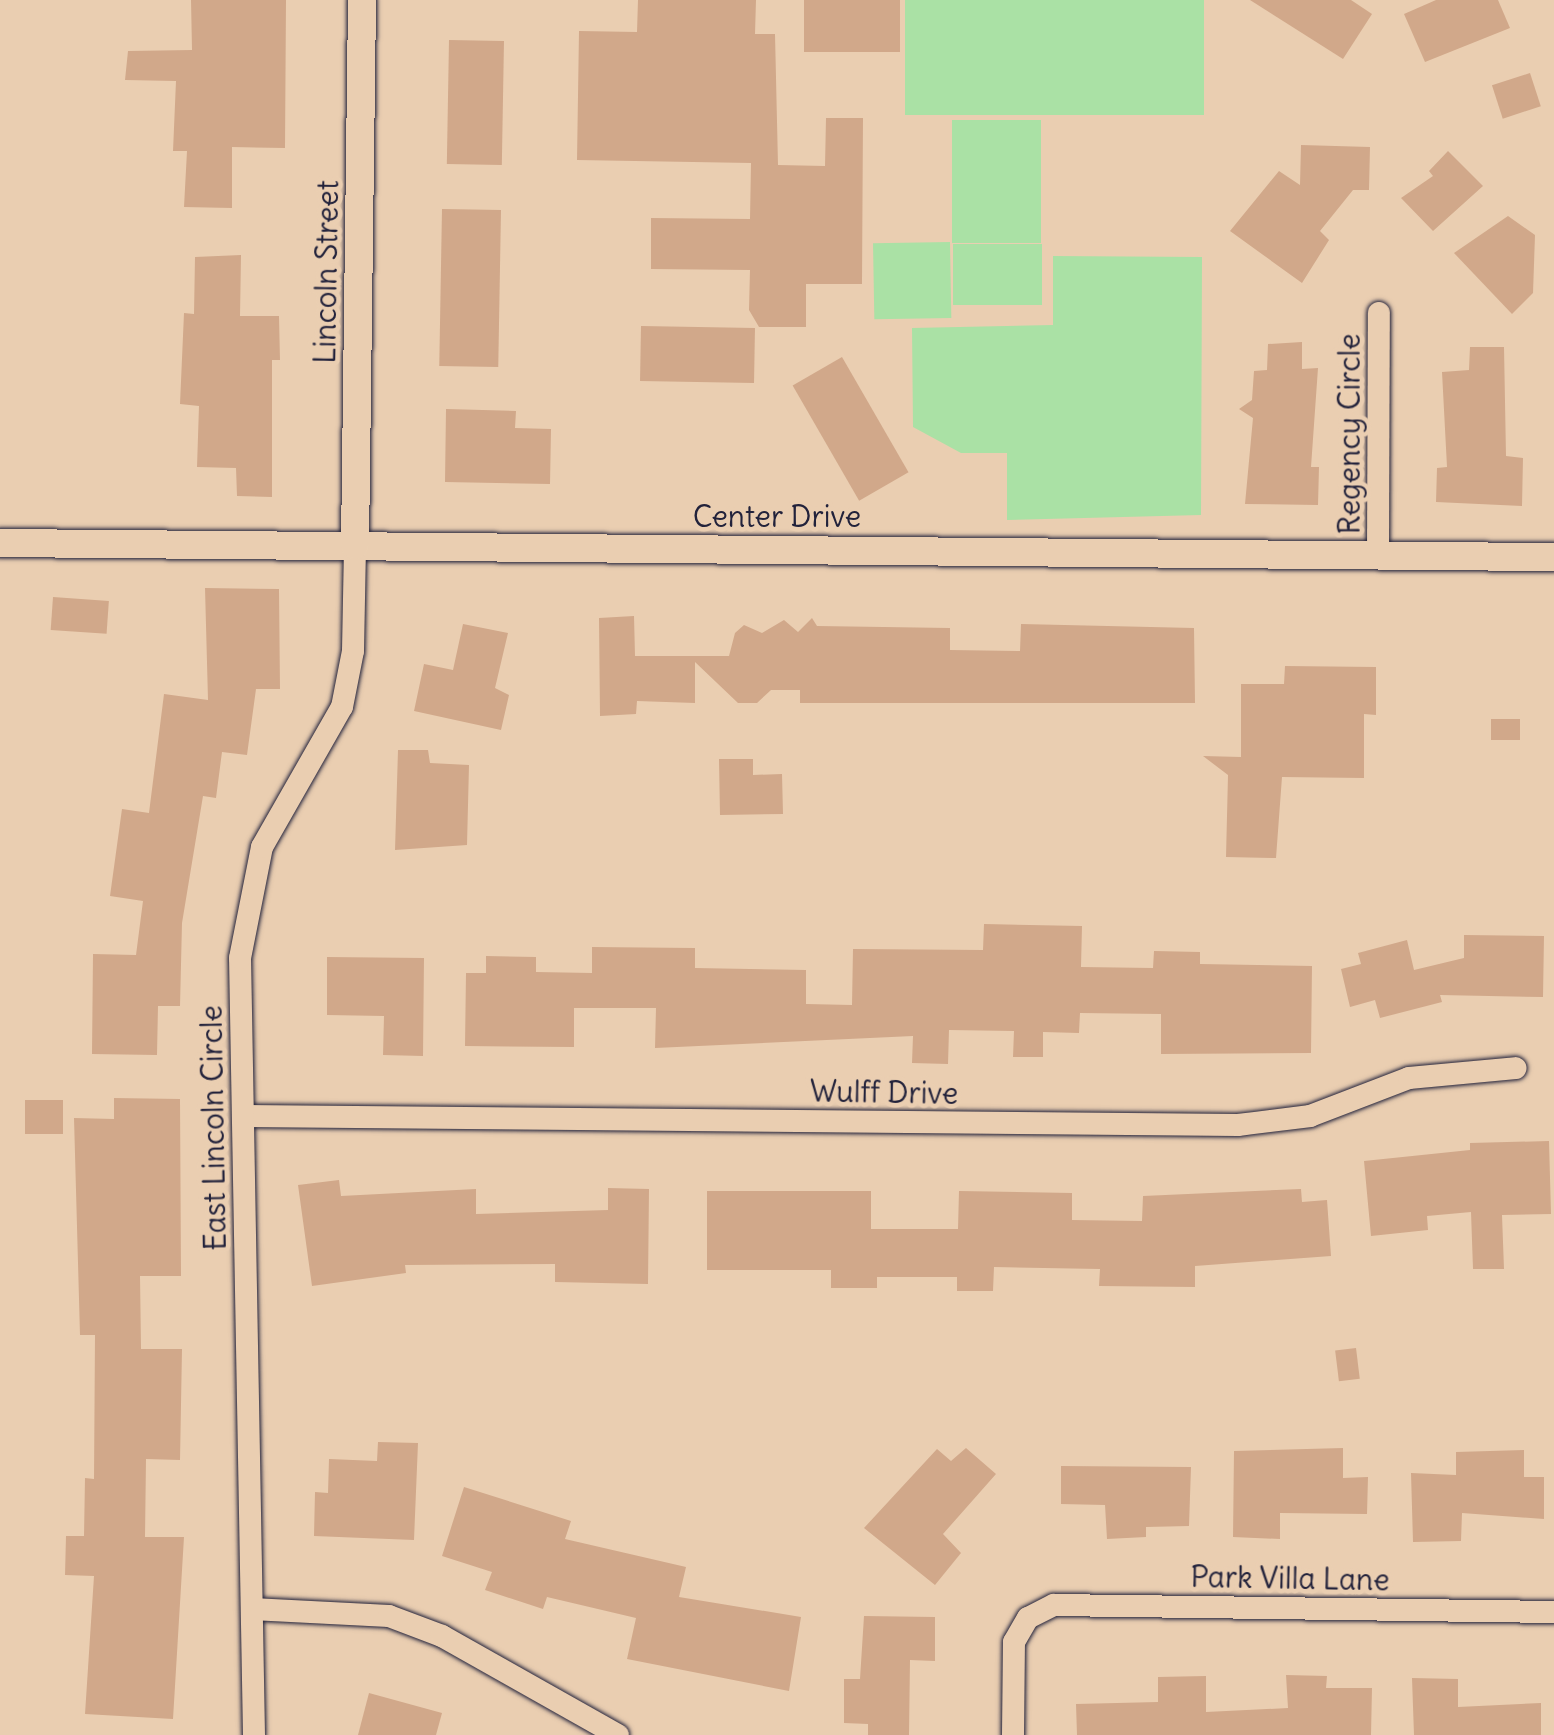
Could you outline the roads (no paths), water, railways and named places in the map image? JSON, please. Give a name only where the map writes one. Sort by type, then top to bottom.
[{"type":"street","name":"Lincoln Street","points":[[355,544],[362,0]]},
{"type":"street","name":"Regency Circle","points":[[1378,555],[1379,313]]},
{"type":"street","name":"Center Drive","points":[[0,543],[1554,557]]},
{"type":"street","name":"East Lincoln Circle","points":[[254,1735],[240,958],[246,910],[262,847],[342,707],[354,651],[355,544]]},
{"type":"street","name":"Wulff Drive","points":[[244,1116],[1238,1125],[1310,1116],[1409,1078],[1516,1068]]},
{"type":"street","name":"Park Villa Lane","points":[[1014,1735],[1014,1642],[1028,1618],[1054,1605],[1554,1612]]},
{"type":"street","points":[[252,1609],[389,1616],[442,1636],[618,1735]]}]
